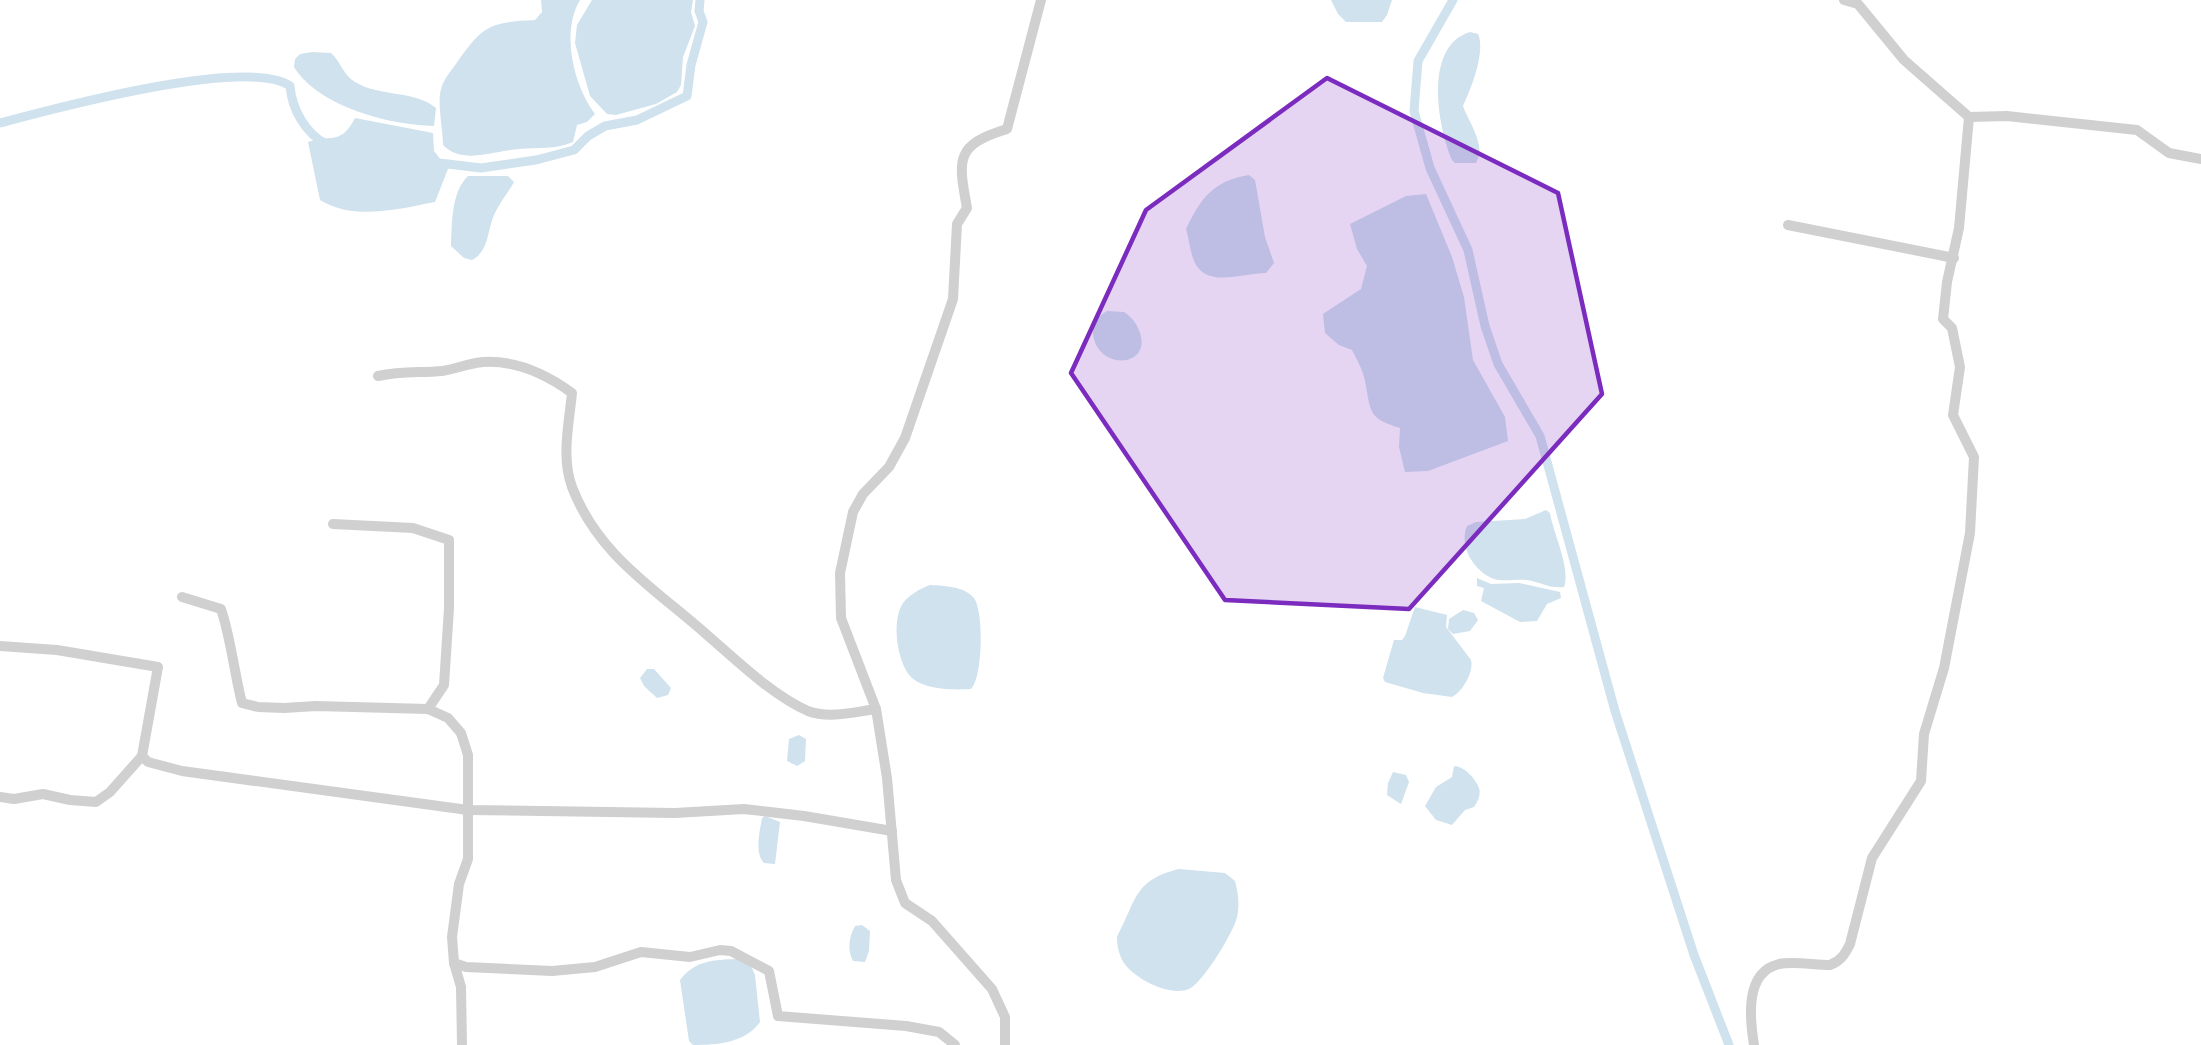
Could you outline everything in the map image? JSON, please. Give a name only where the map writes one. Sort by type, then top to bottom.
[{"type":"street","points":[[1005,1045],[1005,1017],[992,989],[932,921],[905,903],[896,880],[876,709],[841,618],[840,573],[853,512],[863,494],[889,468],[905,438],[953,299],[957,224],[967,208],[960,171],[966,150],[980,137],[1007,129],[1041,0]]},
{"type":"street","points":[[1844,0],[1858,4],[1904,60],[1969,117],[2007,116],[2137,129],[2169,153],[2201,159]]},
{"type":"street","points":[[1754,1045],[1750,1005],[1761,976],[1779,964],[1830,965],[1838,962],[1845,955],[1850,944],[1872,858],[1921,782],[1924,734],[1955,620],[1970,533],[1974,492],[1974,457],[1953,415],[1960,367],[1956,342],[1952,328],[1943,319],[1954,258],[1969,117]]},
{"type":"street","points":[[1788,225],[1954,258]]},
{"type":"street","points":[[378,376],[403,371],[441,371],[483,362],[517,366],[548,375],[572,393],[566,465],[572,486],[585,516],[630,573],[760,680],[809,711],[839,715],[876,709]]},
{"type":"street","points":[[333,524],[413,528],[449,540],[449,608],[444,685],[428,709]]},
{"type":"street","points":[[182,597],[221,609],[242,703],[258,707],[284,708],[316,706],[428,709],[448,718],[461,732],[468,755],[468,859],[459,884],[452,937],[454,963],[460,987],[462,1045]]},
{"type":"street","points":[[0,646],[57,650],[158,667],[142,756],[110,792],[96,802],[70,800],[43,794],[14,799],[0,797]]},
{"type":"street","points":[[142,756],[148,762],[182,771],[468,810],[675,813],[744,809],[804,816],[892,831]]},
{"type":"street","points":[[454,963],[476,968],[552,970],[595,967],[641,952],[690,957],[720,950],[731,951],[769,971],[778,1016],[906,1026],[939,1032],[955,1045]]},
{"type":"highlighted area","points":[[1327,78],[1558,193],[1602,394],[1409,609],[1225,600],[1071,373],[1146,210]]},
{"type":"water","points":[[541,0],[580,0],[571,27],[572,58],[581,88],[595,114],[587,122],[577,125],[573,142],[566,145],[469,156],[451,151],[443,145],[440,109],[441,89],[446,78],[474,40],[482,33],[498,24],[535,20],[542,12]]},
{"type":"water","points":[[592,0],[693,0],[691,12],[695,26],[683,57],[681,85],[677,92],[656,104],[616,115],[607,114],[590,96],[575,43],[577,25]]},
{"type":"water","points":[[1331,0],[1392,0],[1382,22],[1346,22],[1338,14]]},
{"type":"water","points":[[1470,32],[1478,34],[1480,50],[1473,80],[1463,106],[1476,134],[1479,156],[1476,163],[1455,163],[1442,128],[1438,89],[1440,70],[1445,53],[1455,40]]},
{"type":"water","points":[[331,53],[348,76],[365,87],[427,102],[436,108],[434,126],[397,122],[377,117],[338,103],[320,93],[305,81],[294,67],[295,59],[300,54]]},
{"type":"water","points":[[355,118],[433,133],[434,151],[448,169],[435,202],[391,210],[362,212],[333,206],[320,200],[308,142],[341,135]]},
{"type":"water","points":[[1249,175],[1255,180],[1265,237],[1274,263],[1266,273],[1226,278],[1207,275],[1194,261],[1186,229],[1197,208],[1217,187]]},
{"type":"water","points":[[468,176],[508,176],[514,182],[498,206],[482,252],[472,260],[464,258],[451,246],[455,199]]},
{"type":"water","points":[[1426,194],[1452,257],[1464,297],[1473,360],[1505,417],[1508,441],[1428,471],[1405,472],[1399,447],[1400,428],[1381,421],[1372,412],[1358,361],[1352,350],[1339,345],[1325,333],[1323,314],[1361,289],[1367,266],[1357,249],[1350,224],[1406,196]]},
{"type":"water","points":[[1107,311],[1124,312],[1132,318],[1137,327],[1142,345],[1138,353],[1131,358],[1112,359],[1103,354],[1096,345],[1094,326]]},
{"type":"water","points":[[1546,510],[1550,513],[1563,561],[1566,579],[1564,587],[1527,580],[1494,579],[1480,571],[1470,558],[1465,542],[1467,526],[1476,522],[1525,519]]},
{"type":"water","points":[[1477,578],[1491,584],[1519,583],[1560,592],[1561,598],[1547,604],[1537,621],[1520,622],[1481,601],[1484,588],[1477,586]]},
{"type":"water","points":[[930,585],[954,587],[965,591],[974,598],[977,605],[981,630],[980,659],[975,683],[971,689],[932,687],[918,682],[907,671],[899,653],[897,620],[899,611],[909,597]]},
{"type":"water","points":[[1415,607],[1447,615],[1446,627],[1471,660],[1471,670],[1467,681],[1452,697],[1423,693],[1385,682],[1383,678],[1394,640],[1402,640],[1405,636]]},
{"type":"water","points":[[1463,610],[1474,613],[1478,620],[1470,631],[1453,634],[1448,629],[1449,619]]},
{"type":"water","points":[[647,669],[654,669],[671,688],[668,695],[657,698],[644,686],[640,678]]},
{"type":"water","points":[[799,735],[806,739],[805,761],[797,766],[787,761],[789,739]]},
{"type":"water","points":[[1454,766],[1462,768],[1472,777],[1480,793],[1474,807],[1465,810],[1452,825],[1436,820],[1425,806],[1436,787],[1452,777]]},
{"type":"water","points":[[1393,772],[1406,775],[1409,782],[1401,804],[1387,795],[1388,783]]},
{"type":"water","points":[[765,816],[780,822],[775,864],[764,863],[759,854],[760,829],[762,818]]},
{"type":"water","points":[[1179,869],[1225,873],[1235,881],[1238,912],[1230,934],[1202,978],[1189,989],[1172,991],[1153,985],[1129,969],[1122,960],[1117,937],[1145,885],[1153,879]]},
{"type":"water","points":[[862,925],[870,931],[869,951],[865,962],[853,961],[849,948],[855,926]]},
{"type":"water","points":[[737,959],[751,966],[755,975],[760,1022],[739,1039],[693,1045],[689,1041],[680,980],[692,968],[706,962]]},
{"type":"waterway","points":[[431,162],[481,168],[536,160],[574,150],[588,136],[605,126],[637,120],[687,96],[691,65],[703,22],[699,11],[700,0]]},
{"type":"waterway","points":[[1453,0],[1418,61],[1414,111],[1430,168],[1468,250],[1485,326],[1498,364],[1540,436],[1615,711],[1694,955],[1729,1045]]},
{"type":"waterway","points":[[0,123],[148,88],[234,77],[267,78],[290,86],[291,95],[301,119],[312,134],[326,144]]}]
